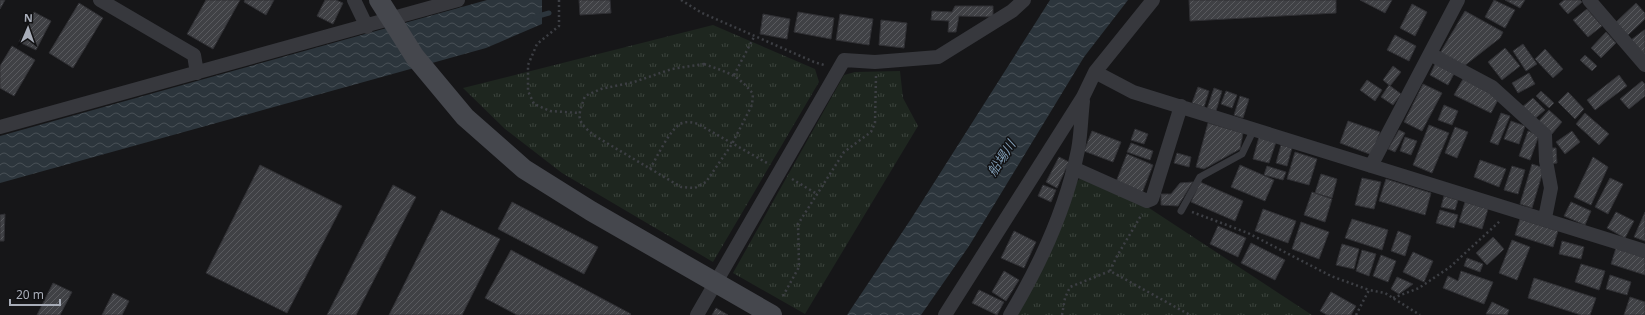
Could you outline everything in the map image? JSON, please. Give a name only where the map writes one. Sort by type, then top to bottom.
[{"type":"street","points":[[100,0],[194,54],[197,73]]},
{"type":"street","points":[[354,0],[367,27]]},
{"type":"street","points":[[379,0],[415,58],[465,117],[524,169],[591,211],[772,315]]},
{"type":"street","points":[[413,0],[423,10]]},
{"type":"street","points":[[0,127],[367,27],[458,0]]},
{"type":"street","points":[[697,315],[844,60],[875,62],[938,57],[1012,11],[1024,0]]},
{"type":"street","points":[[944,315],[1084,97],[1095,72],[1152,0]]},
{"type":"street","points":[[1371,166],[1458,0]]},
{"type":"street","points":[[1589,0],[1645,65]]},
{"type":"street","points":[[1430,54],[1492,87],[1511,106],[1545,135],[1546,161],[1551,188],[1544,218]]},
{"type":"street","points":[[1095,72],[1133,92],[1544,218],[1645,251]]},
{"type":"street","points":[[1010,315],[1026,288],[1053,231],[1078,150],[1084,97]]},
{"type":"street","points":[[1073,168],[1148,201],[1152,199],[1182,106]]},
{"type":"lane","points":[[1181,211],[1200,177],[1242,154],[1254,129]]},
{"type":"path","points":[[560,0],[559,26],[537,44],[528,65],[528,91],[534,104],[550,111],[579,113]]},
{"type":"path","points":[[681,0],[702,14],[754,37],[814,62],[840,69]]},
{"type":"path","points":[[734,75],[754,37]]},
{"type":"path","points":[[783,296],[799,267],[798,224],[844,152],[871,132],[875,123],[875,62]]},
{"type":"path","points":[[704,64],[734,75],[744,81],[753,94],[752,105],[732,144],[706,182],[695,188],[681,187],[582,126],[579,113],[586,96],[601,89],[634,82],[672,70],[704,64]]},
{"type":"path","points":[[650,169],[673,130],[680,124],[689,122],[698,124],[817,194]]},
{"type":"path","points":[[1062,315],[1065,298],[1070,287],[1110,271],[1148,201]]},
{"type":"path","points":[[1393,298],[1419,288],[1450,267],[1480,240],[1511,208]]},
{"type":"path","points":[[1181,211],[1194,212],[1248,233],[1331,276],[1369,290],[1385,293],[1420,315]]},
{"type":"path","points":[[1110,271],[1190,315]]},
{"type":"path","points":[[1356,315],[1369,290]]},
{"type":"green space","points":[[713,25],[815,69],[819,82],[713,262],[562,173],[505,129],[463,88]]},
{"type":"green space","points":[[900,71],[903,98],[918,126],[805,314],[733,273],[844,75],[855,72]]},
{"type":"green space","points":[[1082,176],[1146,206],[1312,315],[1015,315],[1074,185]]},
{"type":"water","points":[[487,0],[542,0],[542,24],[486,48],[0,183],[0,136]]},
{"type":"water","name":"船場川","points":[[1050,0],[1128,0],[1084,57],[969,246],[921,315],[847,315],[911,219]]},
{"type":"building","points":[[0,0],[5,0],[0,9]]},
{"type":"building","points":[[206,0],[240,0],[213,49],[187,34]]},
{"type":"building","points":[[245,0],[274,0],[266,15],[244,2]]},
{"type":"building","points":[[325,0],[336,0],[343,3],[333,24],[317,16]]},
{"type":"building","points":[[579,0],[610,0],[611,13],[580,15]]},
{"type":"building","points":[[1189,0],[1336,0],[1336,13],[1190,21]]},
{"type":"building","points":[[1360,0],[1392,0],[1385,13]]},
{"type":"building","points":[[1494,0],[1515,10],[1505,28],[1485,17]]},
{"type":"building","points":[[1505,0],[1525,0],[1520,8]]},
{"type":"building","points":[[1564,0],[1580,0],[1582,2],[1568,14],[1559,4]]},
{"type":"building","points":[[79,3],[103,18],[73,68],[49,53]]},
{"type":"building","points":[[1636,3],[1645,13],[1645,19],[1627,36],[1615,23]]},
{"type":"building","points":[[1412,4],[1427,12],[1415,36],[1400,28]]},
{"type":"building","points":[[955,6],[993,6],[993,17],[959,16],[956,32],[948,32],[949,21],[931,20],[932,11],[952,12]]},
{"type":"building","points":[[1587,9],[1602,26],[1588,37],[1573,20]]},
{"type":"building","points":[[1465,11],[1503,32],[1500,38],[1464,66],[1440,53]]},
{"type":"building","points":[[34,12],[51,21],[36,50],[19,42]]},
{"type":"building","points":[[798,12],[834,18],[831,39],[794,32]]},
{"type":"building","points":[[763,14],[790,19],[787,39],[760,34]]},
{"type":"building","points":[[840,14],[873,19],[869,45],[836,40]]},
{"type":"building","points":[[881,20],[907,23],[904,48],[879,45]]},
{"type":"building","points":[[1645,30],[1645,57],[1631,40]]},
{"type":"building","points":[[1606,32],[1616,43],[1601,58],[1591,48]]},
{"type":"building","points":[[1395,35],[1416,46],[1409,61],[1387,50]]},
{"type":"building","points":[[1523,44],[1537,64],[1526,71],[1513,51]]},
{"type":"building","points":[[12,46],[35,60],[14,96],[0,88],[0,66]]},
{"type":"building","points":[[1505,48],[1520,66],[1502,80],[1488,62]]},
{"type":"building","points":[[1545,49],[1563,69],[1553,78],[1535,59]]},
{"type":"building","points":[[1585,55],[1597,66],[1592,71],[1580,60]]},
{"type":"building","points":[[1436,62],[1455,72],[1448,85],[1430,75]]},
{"type":"building","points":[[1393,66],[1401,72],[1390,86],[1383,80]]},
{"type":"building","points":[[1529,73],[1535,84],[1518,93],[1512,83]]},
{"type":"building","points":[[1619,75],[1627,86],[1595,110],[1587,100]]},
{"type":"building","points":[[1463,79],[1499,98],[1491,113],[1454,95]]},
{"type":"building","points":[[1367,80],[1382,90],[1375,101],[1360,90]]},
{"type":"building","points":[[1642,81],[1645,84],[1645,96],[1629,109],[1620,99]]},
{"type":"building","points":[[1423,84],[1442,93],[1422,131],[1404,122]]},
{"type":"building","points":[[1389,85],[1401,94],[1393,105],[1381,97]]},
{"type":"building","points":[[1198,87],[1209,91],[1204,107],[1192,103]]},
{"type":"building","points":[[1214,88],[1222,91],[1216,111],[1207,109]]},
{"type":"building","points":[[1226,91],[1237,95],[1232,108],[1221,104]]},
{"type":"building","points":[[1541,91],[1554,103],[1549,108],[1536,96]]},
{"type":"building","points":[[1568,92],[1584,109],[1575,119],[1558,102]]},
{"type":"building","points":[[1240,96],[1249,99],[1243,118],[1234,115]]},
{"type":"building","points":[[1533,98],[1545,110],[1532,121],[1521,108]]},
{"type":"building","points":[[1444,105],[1458,111],[1452,125],[1438,120]]},
{"type":"building","points":[[1549,110],[1562,122],[1551,135],[1537,123]]},
{"type":"building","points":[[1501,113],[1510,116],[1498,145],[1490,142]]},
{"type":"building","points":[[1585,113],[1609,134],[1599,145],[1576,124]]},
{"type":"building","points":[[1348,121],[1380,132],[1372,155],[1340,143]]},
{"type":"building","points":[[1511,121],[1525,126],[1519,144],[1504,139]]},
{"type":"building","points":[[1208,123],[1243,133],[1240,149],[1204,169],[1196,167]]},
{"type":"building","points":[[1429,125],[1449,133],[1432,173],[1413,165]]},
{"type":"building","points":[[1455,127],[1468,132],[1457,158],[1445,153]]},
{"type":"building","points":[[1135,129],[1148,134],[1144,144],[1131,140]]},
{"type":"building","points":[[1399,130],[1405,133],[1395,152],[1388,149]]},
{"type":"building","points":[[1092,131],[1121,142],[1113,162],[1084,151]]},
{"type":"building","points":[[1528,131],[1539,135],[1530,160],[1519,156]]},
{"type":"building","points":[[1572,131],[1580,142],[1565,154],[1556,142]]},
{"type":"building","points":[[1259,137],[1276,142],[1269,163],[1253,159]]},
{"type":"building","points":[[1405,137],[1417,141],[1411,155],[1400,151]]},
{"type":"building","points":[[1131,143],[1153,151],[1150,160],[1127,152]]},
{"type":"building","points":[[1281,145],[1292,148],[1287,166],[1276,163]]},
{"type":"building","points":[[1548,148],[1556,148],[1557,163],[1549,164]]},
{"type":"building","points":[[1295,152],[1317,159],[1309,185],[1287,179]]},
{"type":"building","points":[[1177,153],[1191,157],[1189,167],[1174,163]]},
{"type":"building","points":[[1127,154],[1153,165],[1142,193],[1116,182]]},
{"type":"building","points":[[1059,157],[1069,162],[1057,188],[1046,182]]},
{"type":"building","points":[[1593,157],[1608,167],[1591,205],[1574,197]]},
{"type":"building","points":[[1480,160],[1506,169],[1499,187],[1474,177]]},
{"type":"building","points":[[1532,164],[1544,168],[1532,208],[1520,204]]},
{"type":"building","points":[[260,165],[342,206],[287,313],[206,273]]},
{"type":"building","points":[[1240,165],[1274,180],[1265,201],[1231,187]]},
{"type":"building","points":[[1267,166],[1286,172],[1283,180],[1264,175]]},
{"type":"building","points":[[1512,166],[1525,170],[1518,194],[1504,190]]},
{"type":"building","points":[[1321,174],[1337,179],[1332,198],[1315,193]]},
{"type":"building","points":[[1362,178],[1381,182],[1374,209],[1355,205]]},
{"type":"building","points":[[1610,178],[1623,184],[1608,214],[1595,207]]},
{"type":"building","points":[[1386,179],[1431,193],[1425,215],[1379,201]]},
{"type":"building","points":[[1193,182],[1178,206],[1161,205],[1161,194],[1171,194],[1180,183]]},
{"type":"building","points":[[1200,182],[1243,201],[1235,221],[1191,202]]},
{"type":"building","points":[[393,185],[416,197],[356,315],[327,315]]},
{"type":"building","points":[[1043,185],[1056,190],[1051,202],[1038,196]]},
{"type":"building","points":[[1312,192],[1332,199],[1325,222],[1304,215]]},
{"type":"building","points":[[1444,196],[1458,200],[1455,210],[1441,207]]},
{"type":"building","points":[[512,202],[598,247],[584,274],[498,229]]},
{"type":"building","points":[[1465,202],[1488,209],[1482,229],[1459,222]]},
{"type":"building","points":[[1571,202],[1591,211],[1585,225],[1564,216]]},
{"type":"building","points":[[1263,209],[1296,221],[1288,243],[1255,231]]},
{"type":"building","points":[[441,210],[500,239],[462,315],[389,315]]},
{"type":"building","points":[[1440,210],[1458,215],[1454,228],[1436,223]]},
{"type":"building","points":[[1616,212],[1634,221],[1625,238],[1607,228]]},
{"type":"building","points":[[1645,212],[1645,241],[1634,237]]},
{"type":"building","points":[[5,214],[4,241],[0,241],[0,215]]},
{"type":"building","points":[[1352,219],[1388,230],[1382,250],[1345,238]]},
{"type":"building","points":[[1520,219],[1558,231],[1553,247],[1515,235]]},
{"type":"building","points":[[1301,222],[1329,232],[1319,259],[1292,249]]},
{"type":"building","points":[[1218,226],[1246,238],[1238,257],[1210,244]]},
{"type":"building","points":[[1014,231],[1036,242],[1024,268],[1001,258]]},
{"type":"building","points":[[1398,231],[1411,236],[1405,256],[1391,251]]},
{"type":"building","points":[[1493,237],[1504,249],[1487,265],[1476,253]]},
{"type":"building","points":[[1512,240],[1530,247],[1517,280],[1499,273]]},
{"type":"building","points":[[1562,241],[1584,247],[1581,259],[1559,254]]},
{"type":"building","points":[[1251,243],[1285,260],[1275,280],[1241,263]]},
{"type":"building","points":[[1342,244],[1359,249],[1354,269],[1336,265]]},
{"type":"building","points":[[1616,248],[1645,258],[1645,275],[1611,264]]},
{"type":"building","points":[[511,250],[631,314],[517,315],[485,298]]},
{"type":"building","points":[[1362,250],[1376,254],[1369,276],[1356,271]]},
{"type":"building","points":[[1413,252],[1433,261],[1424,282],[1403,272]]},
{"type":"building","points":[[1381,255],[1396,261],[1388,282],[1373,276]]},
{"type":"building","points":[[1467,258],[1483,264],[1480,272],[1464,266]]},
{"type":"building","points":[[1581,264],[1605,271],[1599,290],[1575,282]]},
{"type":"building","points":[[1004,271],[1019,280],[1006,301],[992,292]]},
{"type":"building","points":[[1461,271],[1493,282],[1484,304],[1443,288],[1448,276],[1458,281]]},
{"type":"building","points":[[1610,275],[1631,282],[1627,295],[1606,289]]},
{"type":"building","points":[[1397,277],[1413,284],[1399,294],[1391,289]]},
{"type":"building","points":[[1534,278],[1596,298],[1590,315],[1581,315],[1528,298]]},
{"type":"building","points":[[53,283],[72,292],[60,315],[37,315]]},
{"type":"building","points":[[979,290],[1004,302],[997,315],[972,303]]},
{"type":"building","points":[[1331,292],[1356,306],[1351,315],[1327,315],[1320,311]]},
{"type":"building","points":[[113,293],[129,301],[122,315],[102,315]]},
{"type":"building","points":[[1630,297],[1645,302],[1645,315],[1624,315]]},
{"type":"building","points":[[1492,302],[1509,310],[1507,315],[1486,314]]},
{"type":"building","points":[[716,308],[728,315],[712,315]]},
{"type":"waterway","points":[[535,17],[549,13]]}]
